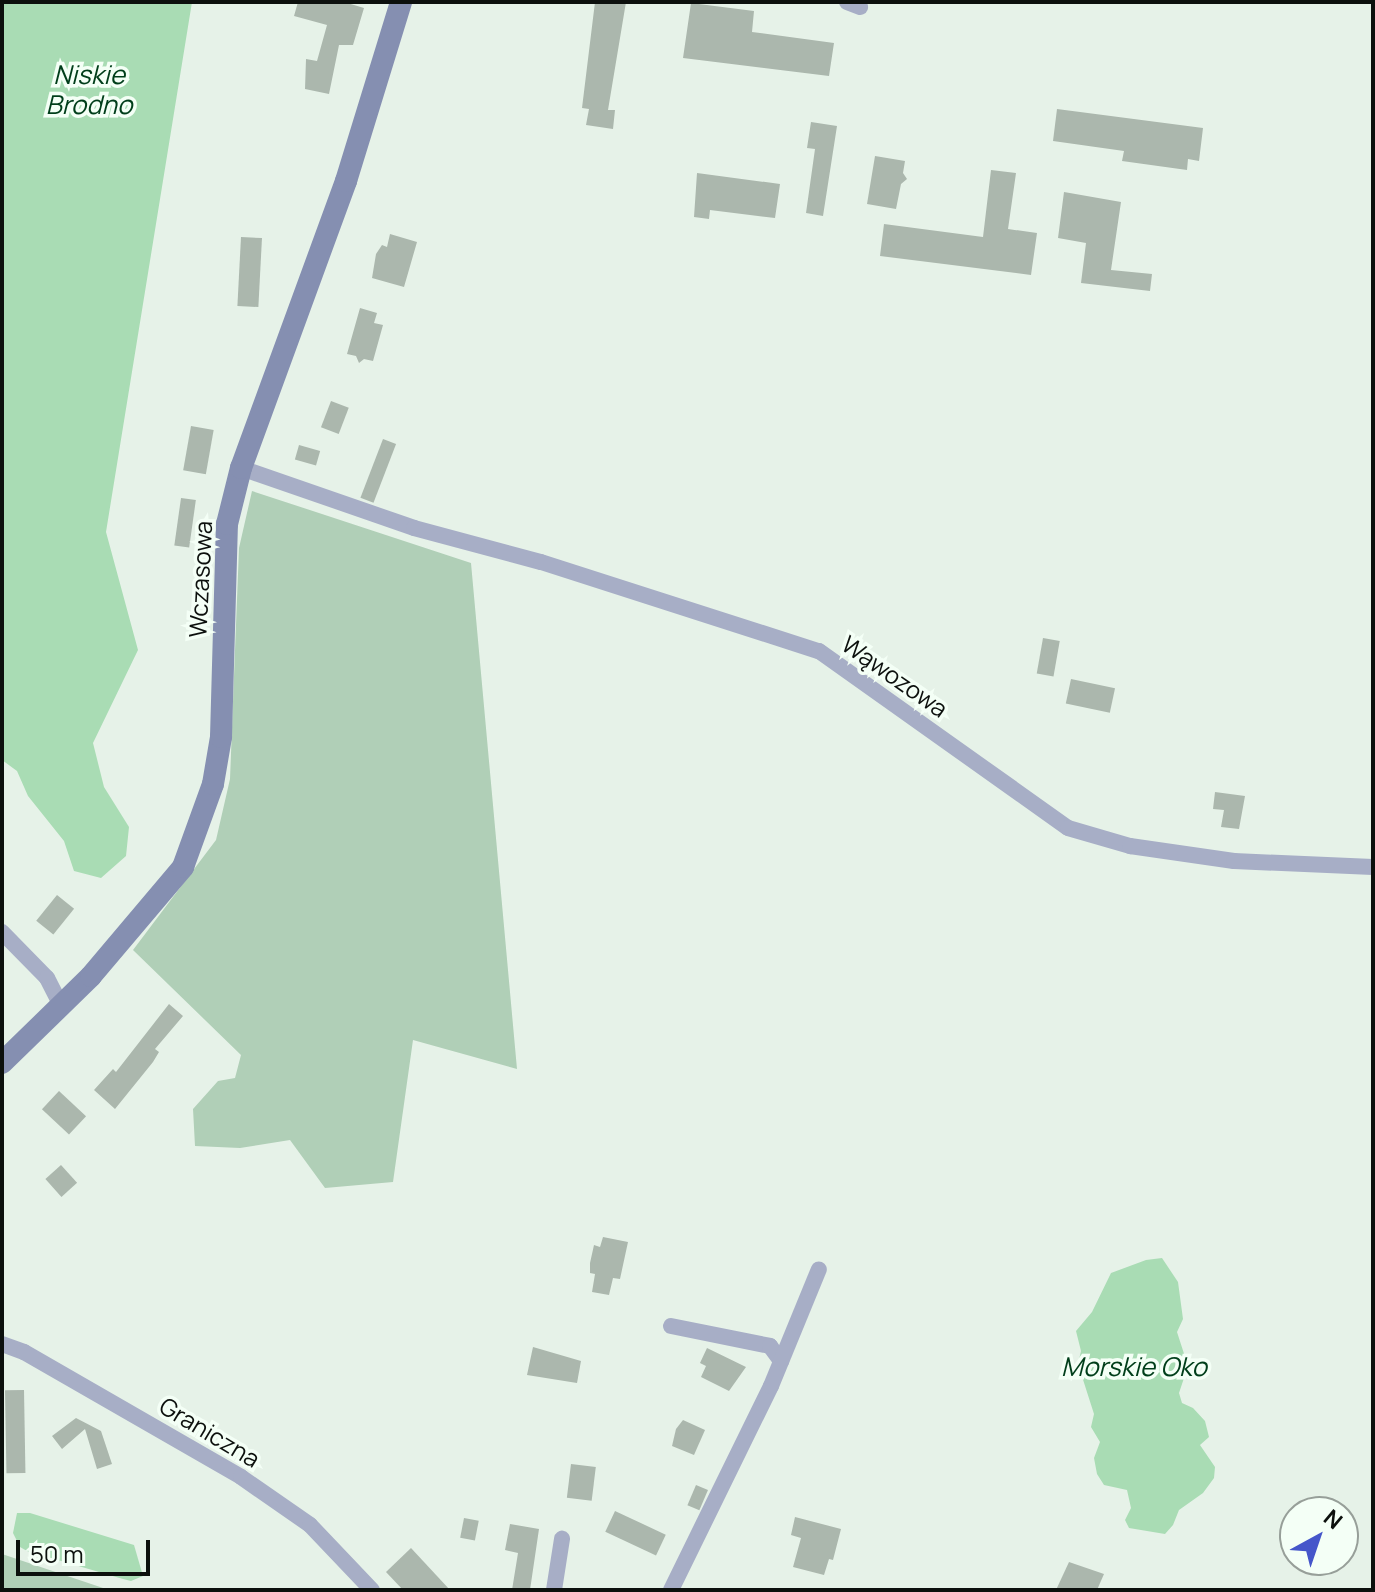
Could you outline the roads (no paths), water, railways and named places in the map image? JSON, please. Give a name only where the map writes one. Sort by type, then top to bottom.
[{"type":"street","name":"Wczasowa","points":[[2,1063],[91,976],[183,867],[213,784],[221,737],[227,524],[241,468],[346,181],[401,2]]},
{"type":"street","name":"Wąwozowa","points":[[241,468],[414,528],[541,562],[819,651],[1068,828],[1130,846],[1234,861],[1373,867]]},
{"type":"street","points":[[2,932],[47,978],[61,1006]]},
{"type":"street","points":[[671,1590],[781,1361],[819,1269]]},
{"type":"street","points":[[671,1326],[770,1346],[781,1361]]},
{"type":"street","name":"Graniczna","points":[[2,1344],[24,1352],[241,1477],[310,1525],[372,1590]]},
{"type":"street","points":[[554,1590],[562,1539]]},
{"type":"water","name":"Niskie Brodno","points":[[2,2],[192,2],[106,532],[138,650],[93,743],[104,787],[129,827],[126,856],[101,878],[74,871],[64,841],[28,796],[17,771],[2,760]]},
{"type":"water","name":"Morskie Oko","points":[[1162,1258],[1178,1282],[1183,1319],[1177,1332],[1188,1366],[1179,1393],[1182,1403],[1193,1408],[1205,1421],[1209,1437],[1200,1445],[1215,1467],[1214,1478],[1203,1493],[1179,1510],[1165,1534],[1129,1528],[1125,1520],[1131,1508],[1127,1490],[1104,1485],[1097,1474],[1094,1458],[1100,1442],[1091,1427],[1094,1414],[1078,1364],[1081,1351],[1076,1331],[1092,1312],[1111,1273],[1146,1260]]},
{"type":"water","points":[[17,1513],[30,1513],[134,1545],[143,1576],[131,1581],[27,1551],[20,1547],[13,1533]]}]
